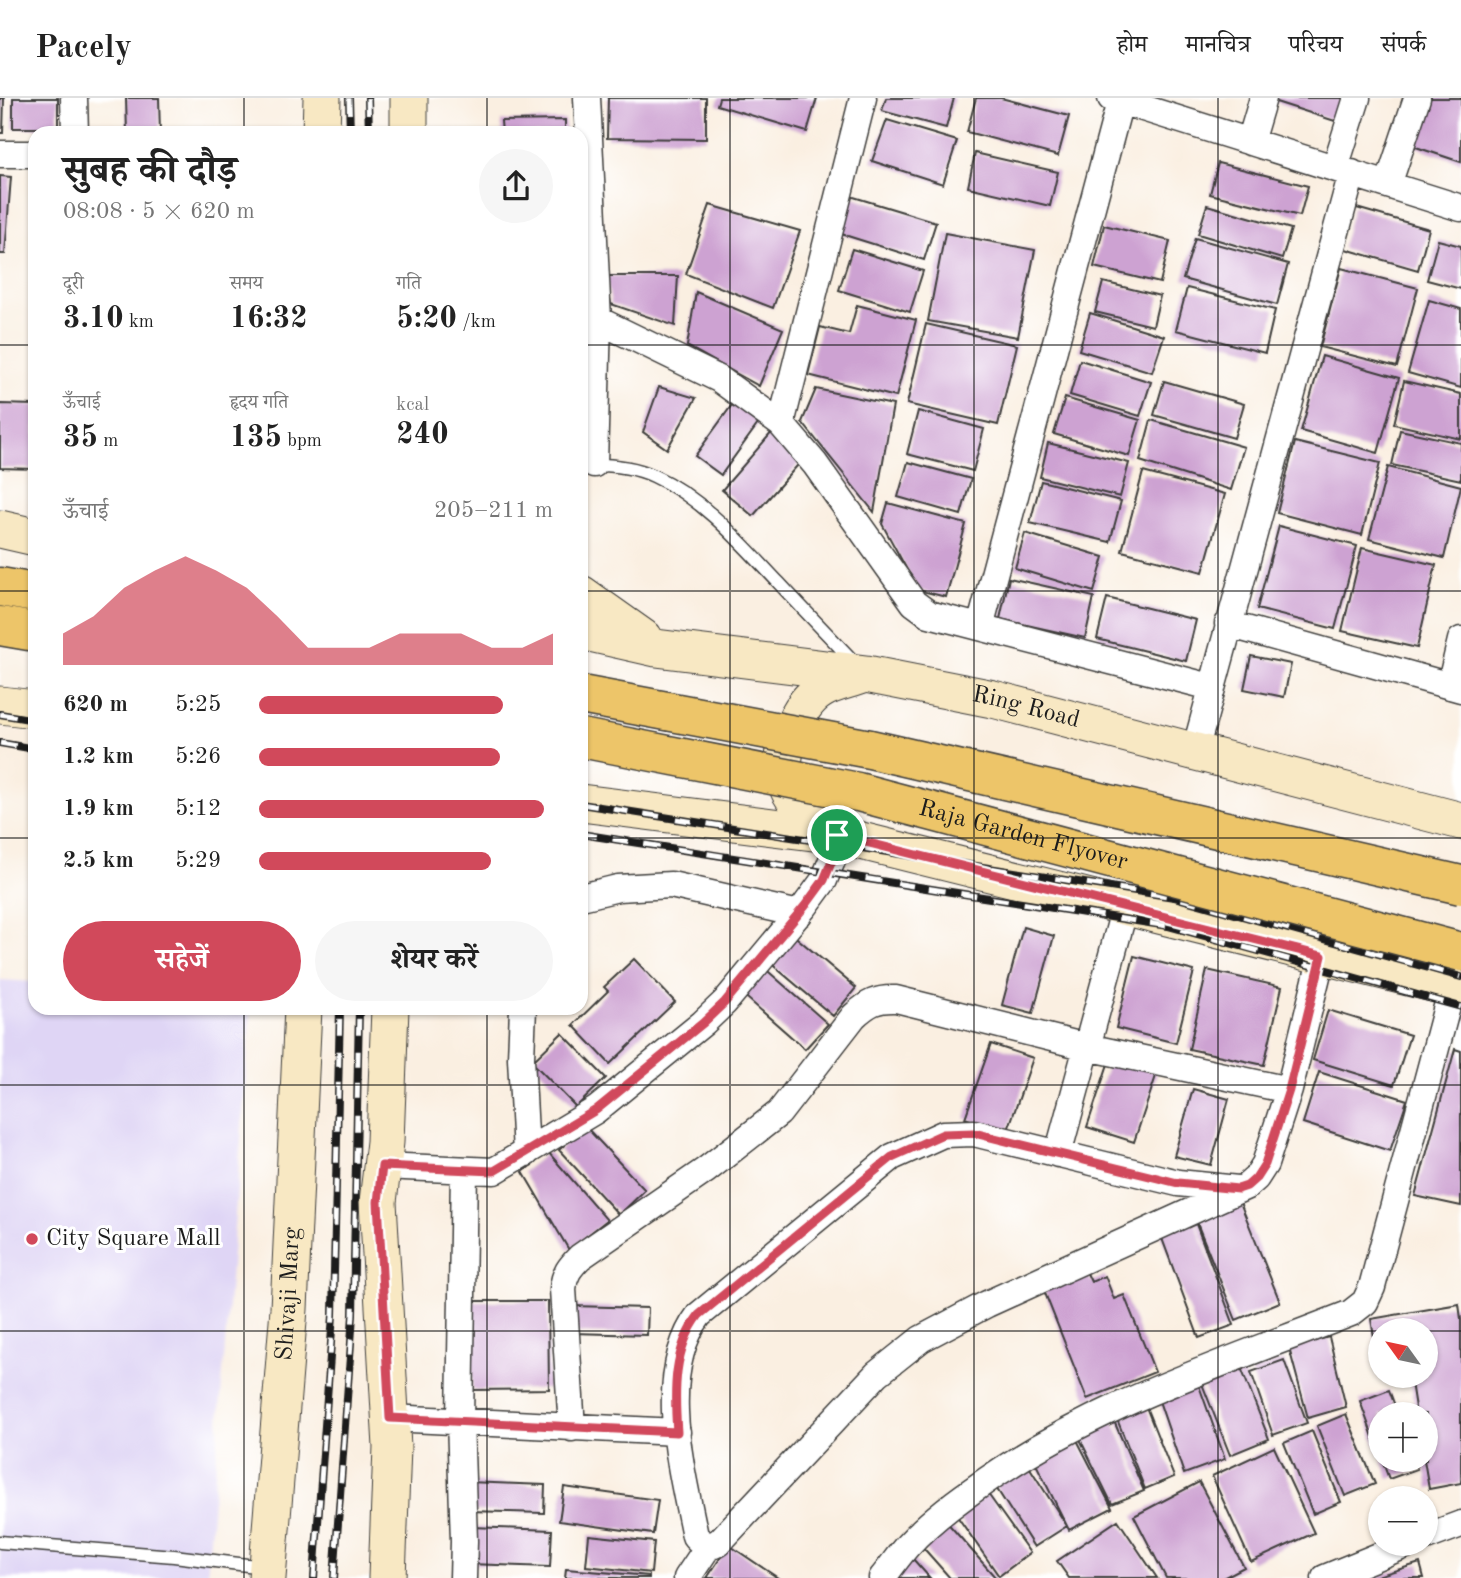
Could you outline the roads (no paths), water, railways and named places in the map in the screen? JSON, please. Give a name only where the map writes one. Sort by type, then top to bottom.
[{"type":"main road","points":[[321,126],[322,98]]},
{"type":"main road","points":[[409,98],[409,126]]},
{"type":"main road","points":[[0,529],[28,535]]},
{"type":"main road","points":[[0,587],[28,592]]},
{"type":"main road","points":[[588,599],[656,648]]},
{"type":"main road","points":[[0,626],[28,631]]},
{"type":"main road","name":"Ring Road","points":[[588,633],[656,648],[866,674],[993,699],[1461,821]]},
{"type":"main road","points":[[0,650],[28,648]]},
{"type":"main road","points":[[837,835],[812,819],[790,795],[782,766],[785,744],[800,710],[821,690],[866,674]]},
{"type":"main road","name":"Raja Garden Flyover","points":[[588,696],[870,748],[1461,885]]},
{"type":"main road","points":[[0,705],[28,708]]},
{"type":"main road","name":"Raja Garden Flyover","points":[[588,739],[858,792],[1461,951]]},
{"type":"main road","points":[[588,807],[837,835],[1457,989]]},
{"type":"main road","name":"Shivaji Marg","points":[[268,1572],[289,1309],[303,1015]]},
{"type":"main road","points":[[387,1578],[392,1447],[378,1202],[390,1015]]},
{"type":"street","points":[[74,98],[75,126]]},
{"type":"street","points":[[587,98],[598,320],[588,464]]},
{"type":"street","points":[[780,424],[863,98]]},
{"type":"street","points":[[1250,142],[1263,98]]},
{"type":"street","points":[[1195,751],[1344,170],[1357,98]]},
{"type":"street","points":[[1388,185],[1416,98]]},
{"type":"street","points":[[980,627],[1117,99],[1167,106],[1250,142],[1461,208]]},
{"type":"street","points":[[0,154],[28,154]]},
{"type":"street","points":[[598,320],[719,379],[780,424],[815,464],[914,603],[936,617],[1211,687]]},
{"type":"street","points":[[1228,624],[1456,688],[1461,640]]},
{"type":"street","points":[[382,1166],[494,1171],[596,1110],[725,1002],[824,880],[833,858],[837,835]]},
{"type":"street","points":[[588,895],[618,888],[671,885],[799,914]]},
{"type":"street","points":[[1058,1154],[1125,906]]},
{"type":"street","points":[[1238,1189],[1178,1183],[974,1133],[943,1134],[892,1157],[699,1315],[686,1334],[678,1363],[675,1398],[680,1460],[695,1536],[703,1544],[719,1542],[877,1374],[921,1339],[987,1304],[1247,1186],[1256,1178],[1265,1164],[1289,1090],[1322,956]]},
{"type":"street","points":[[882,1578],[909,1544],[954,1503],[1051,1438],[1159,1389],[1351,1313],[1366,1302],[1457,989]]},
{"type":"street","points":[[572,1428],[562,1289],[564,1276],[570,1266],[706,1170],[779,1113],[867,1003],[882,998],[896,999],[1087,1047],[1289,1090]]},
{"type":"street","points":[[523,1015],[521,1058],[526,1153]]},
{"type":"street","points":[[463,1578],[460,1420],[464,1170]]},
{"type":"street","points":[[390,1418],[677,1432]]},
{"type":"street","points":[[1438,1533],[1461,1524]]},
{"type":"street","points":[[687,1578],[709,1545]]},
{"type":"street","points":[[1325,1578],[1379,1556]]},
{"type":"lane","points":[[588,464],[630,468],[654,476],[695,502],[740,541],[866,674]]},
{"type":"lane","points":[[0,1542],[174,1556],[268,1572]]},
{"type":"railway","points":[[349,98],[350,126]]},
{"type":"railway","points":[[368,98],[369,126]]},
{"type":"railway","points":[[0,714],[28,719]]},
{"type":"railway","points":[[0,743],[28,748]]},
{"type":"railway","points":[[588,805],[1174,897],[1461,977]]},
{"type":"railway","points":[[588,835],[1168,926],[1461,1007]]},
{"type":"railway","points":[[314,1578],[333,1315],[340,1015]]},
{"type":"railway","points":[[334,1578],[353,1315],[359,1015]]},
{"type":"place","name":"City Square Mall","points":[[32,1239]]}]
